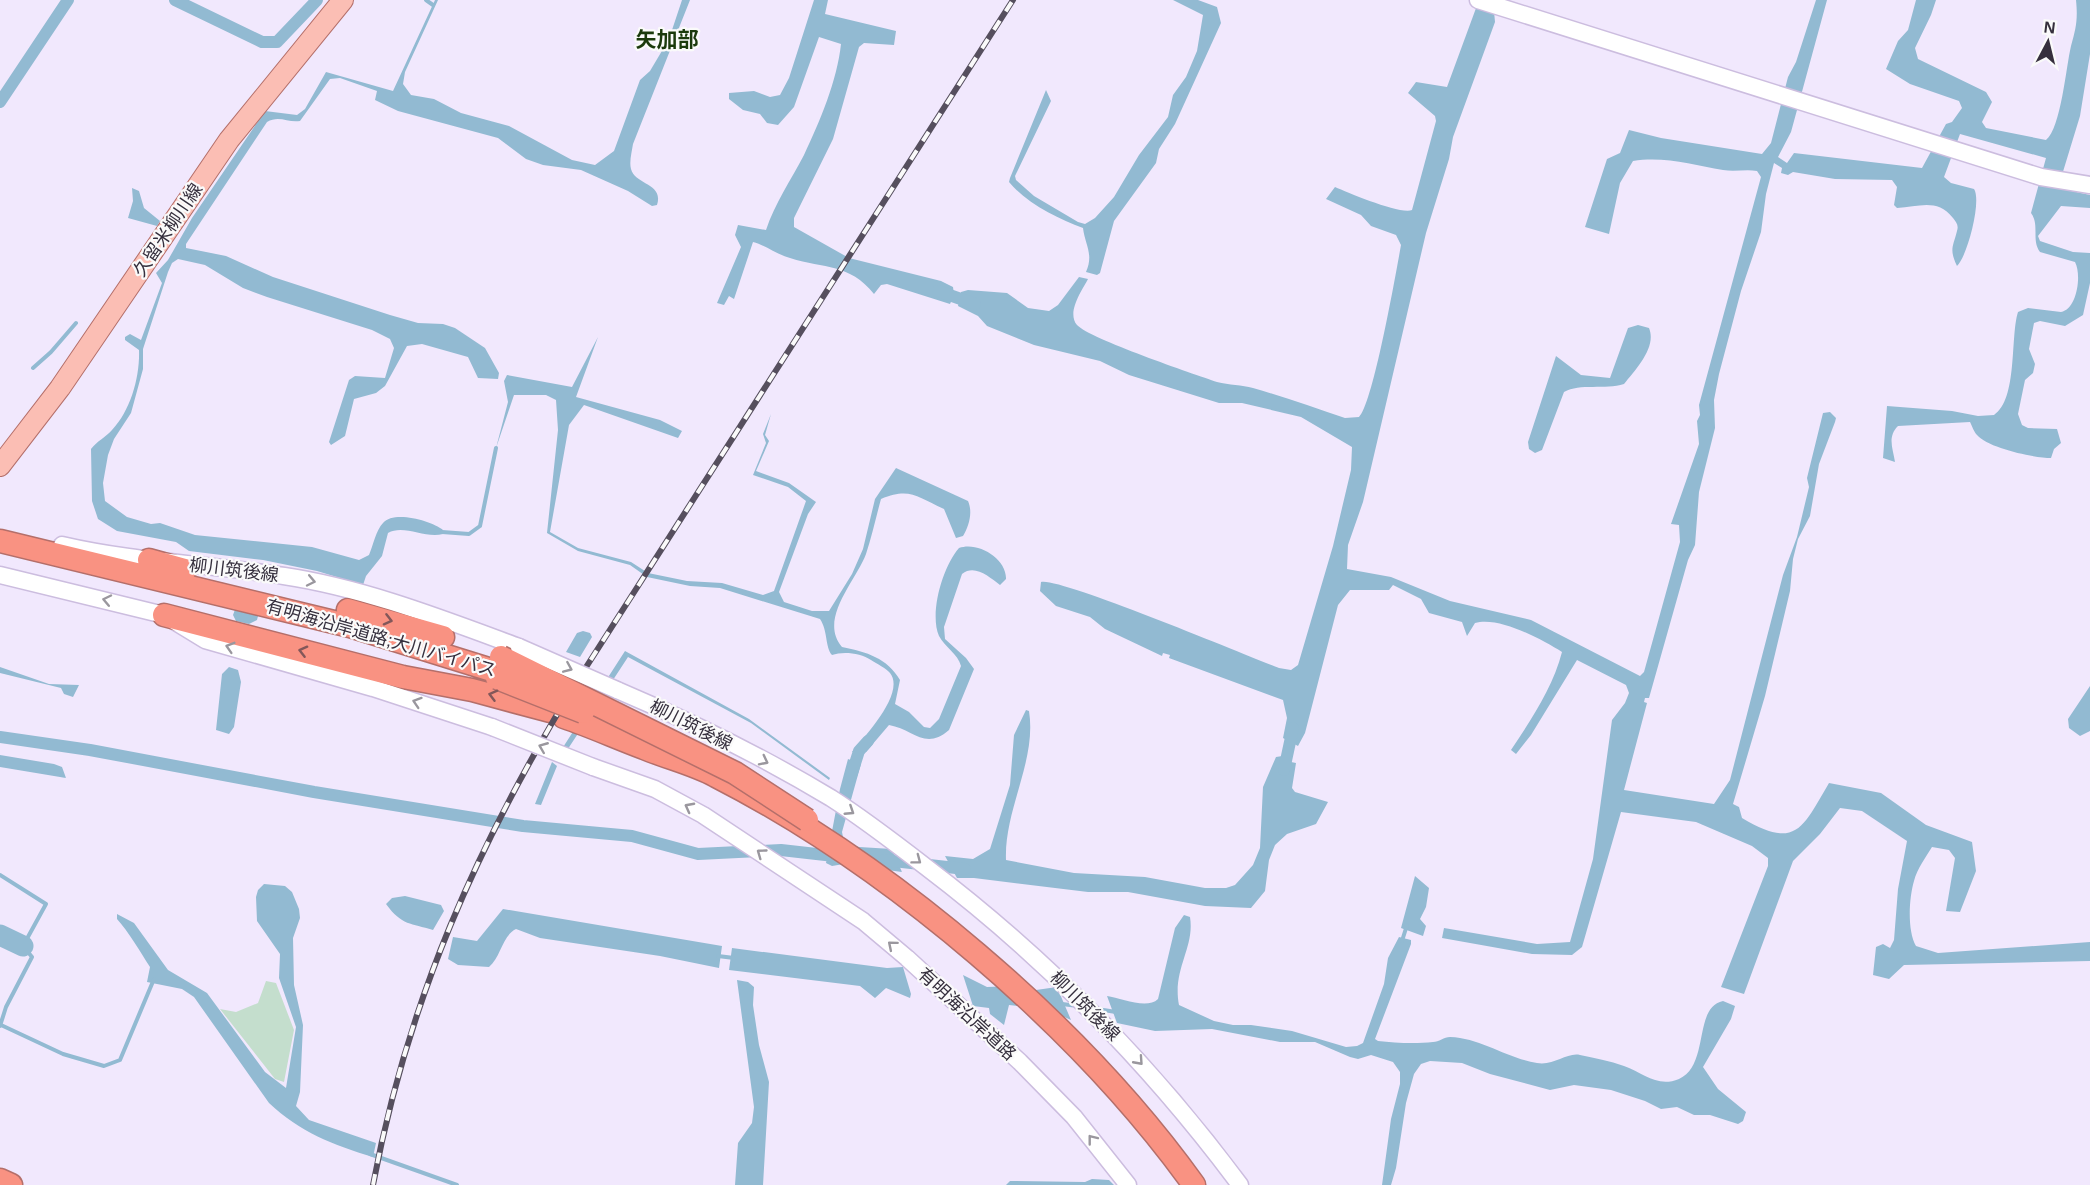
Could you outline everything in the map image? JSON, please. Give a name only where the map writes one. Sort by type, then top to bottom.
[{"type":"highway","name":"有明海沿岸道路;大川バイパス","points":[[0,541],[418,645],[504,663],[596,718],[714,774],[803,826],[874,874],[969,949],[1036,1009],[1108,1081],[1194,1185]]},
{"type":"highway","name":"有明海沿岸道路;大川バイパス","points":[[0,548],[274,610]]},
{"type":"highway","points":[[148,560],[242,587],[311,601],[402,624],[504,663],[735,773],[807,820],[932,910],[1026,990],[1112,1077],[1200,1185]]},
{"type":"highway","points":[[164,615],[403,677],[472,690],[549,711],[714,774]]},
{"type":"highway","points":[[0,1180],[11,1185]]},
{"type":"main road","name":"久留米柳川線","points":[[0,466],[60,388],[229,140],[343,0]]},
{"type":"main road","points":[[1478,0],[2041,177],[2090,185]]},
{"type":"main road","points":[[0,530],[79,549],[148,560]]},
{"type":"main road","points":[[0,575],[164,615]]},
{"type":"main road","name":"有明海沿岸道路","points":[[164,615],[205,640],[373,688],[492,727],[655,789],[704,815],[863,921],[968,1012],[1074,1117],[1128,1185]]},
{"type":"main road","name":"柳川筑後線","points":[[504,663],[617,690],[777,768],[871,824],[969,899],[1070,989],[1175,1102],[1240,1185]]},
{"type":"green space","points":[[266,981],[276,983],[294,1030],[284,1082],[275,1079],[220,1009],[236,1012],[258,1003]]},
{"type":"water","points":[[435,0],[438,0],[405,72],[403,84],[411,95],[434,99],[461,113],[509,126],[572,160],[595,165],[614,151],[640,80],[650,71],[669,39],[682,0],[690,0],[631,153],[631,169],[638,178],[656,192],[657,205],[652,206],[628,191],[581,170],[543,165],[526,159],[498,138],[398,111],[375,100],[377,91],[340,78],[330,79],[300,121],[276,119],[267,122],[186,244],[186,248],[226,256],[273,277],[390,315],[418,323],[443,324],[455,328],[485,348],[499,373],[498,379],[478,378],[468,357],[422,344],[407,346],[385,386],[376,393],[354,399],[345,436],[331,445],[329,442],[349,380],[355,376],[385,378],[394,348],[390,339],[372,330],[243,288],[205,265],[178,259],[172,263],[168,272],[143,349],[143,369],[131,413],[114,439],[108,455],[103,483],[105,501],[127,517],[151,524],[160,523],[195,535],[312,547],[359,560],[369,555],[378,530],[388,519],[404,517],[422,520],[443,530],[443,534],[429,535],[401,530],[388,533],[382,556],[366,576],[363,585],[317,571],[263,560],[189,551],[176,542],[117,531],[98,519],[92,501],[91,449],[119,422],[129,403],[138,371],[139,350],[125,340],[125,337],[130,334],[141,340],[162,283],[156,273],[168,260],[192,218],[265,111],[297,115],[305,109],[326,72],[393,91]]},
{"type":"water","points":[[814,0],[828,0],[825,14],[896,31],[894,45],[864,43],[859,47],[833,139],[794,218],[794,227],[849,258],[941,281],[953,287],[954,295],[950,304],[887,284],[881,285],[874,294],[865,284],[846,272],[790,258],[753,242],[734,299],[729,296],[724,305],[717,303],[741,247],[735,235],[738,225],[766,230],[822,115],[836,72],[841,44],[819,37],[794,107],[778,125],[767,123],[760,114],[743,110],[729,99],[729,93],[754,91],[770,97],[780,95],[789,78]]},
{"type":"water","points":[[1173,0],[1198,0],[1217,7],[1221,23],[1175,124],[1159,149],[1156,163],[1114,221],[1100,273],[1097,275],[1086,272],[1089,255],[1083,228],[1053,215],[1024,197],[1009,182],[1010,178],[1046,90],[1051,101],[1015,176],[1016,180],[1034,196],[1078,222],[1085,224],[1095,218],[1114,197],[1139,155],[1168,117],[1173,95],[1186,77],[1197,51],[1203,15]]},
{"type":"water","points":[[1479,0],[1494,11],[1495,22],[1453,137],[1449,159],[1426,233],[1363,502],[1348,545],[1347,569],[1391,577],[1450,601],[1531,620],[1640,676],[1644,672],[1680,542],[1679,525],[1671,524],[1699,444],[1697,421],[1700,415],[1699,405],[1761,177],[1757,171],[1753,170],[1727,171],[1667,160],[1633,161],[1620,183],[1609,234],[1585,227],[1607,159],[1620,153],[1629,130],[1661,138],[1762,154],[1771,143],[1788,77],[1796,62],[1816,0],[1827,0],[1791,132],[1778,157],[1787,163],[1794,153],[1922,168],[1946,124],[1952,122],[1962,108],[1959,101],[1910,84],[1886,69],[1898,41],[1908,30],[1916,0],[1936,0],[1915,48],[1918,59],[1986,92],[1992,102],[1982,122],[1986,128],[2046,140],[2056,123],[2059,111],[2076,24],[2076,0],[2090,0],[2090,54],[2080,116],[2058,188],[2090,195],[2090,208],[2061,206],[2038,236],[2040,241],[2073,252],[2090,253],[2090,283],[2083,315],[2065,326],[2040,321],[2034,323],[2029,349],[2035,364],[2033,373],[2025,380],[2018,414],[2022,425],[2028,428],[2057,429],[2061,443],[2054,449],[2051,458],[2043,458],[1991,444],[1977,435],[1970,422],[1898,426],[1892,439],[1895,462],[1883,458],[1887,406],[1952,411],[1978,416],[1994,415],[2002,407],[2007,396],[2018,312],[2028,308],[2061,312],[2071,305],[2078,283],[2075,262],[2040,252],[2036,243],[2035,222],[2031,213],[2046,158],[1960,134],[1944,177],[1951,183],[1974,189],[1976,205],[1969,241],[1957,266],[1952,252],[1958,227],[1954,219],[1941,208],[1934,206],[1897,208],[1894,205],[1897,187],[1892,180],[1835,179],[1793,172],[1788,175],[1781,173],[1782,168],[1774,163],[1766,194],[1761,232],[1741,291],[1719,374],[1714,400],[1715,428],[1699,492],[1695,545],[1688,560],[1649,698],[1645,698],[1644,702],[1647,703],[1624,790],[1714,804],[1730,780],[1783,575],[1797,537],[1809,487],[1807,478],[1823,413],[1830,412],[1836,418],[1819,464],[1810,516],[1798,539],[1793,559],[1790,591],[1765,696],[1733,804],[1739,807],[1742,818],[1760,828],[1786,833],[1796,830],[1804,823],[1829,783],[1881,793],[1926,825],[1972,842],[1976,871],[1960,912],[1946,911],[1955,858],[1949,850],[1932,847],[1919,868],[1910,905],[1911,931],[1916,946],[1938,953],[2090,942],[2090,961],[1904,965],[1889,979],[1873,975],[1876,947],[1883,944],[1890,948],[1894,940],[1898,889],[1907,841],[1862,811],[1840,808],[1820,834],[1793,861],[1744,994],[1721,987],[1768,866],[1768,858],[1752,846],[1696,822],[1621,812],[1582,947],[1572,955],[1532,954],[1442,938],[1444,928],[1537,944],[1570,942],[1593,859],[1612,720],[1625,703],[1629,693],[1626,685],[1577,660],[1531,735],[1516,754],[1511,750],[1534,715],[1562,652],[1532,635],[1496,623],[1475,623],[1467,636],[1462,622],[1429,613],[1421,599],[1393,585],[1389,590],[1350,590],[1338,605],[1305,733],[1298,746],[1283,738],[1287,718],[1283,700],[1169,658],[1170,655],[1163,653],[1162,656],[1105,629],[1090,617],[1056,606],[1040,591],[1041,582],[1055,583],[1115,603],[1279,668],[1291,670],[1298,665],[1333,546],[1351,470],[1352,447],[1301,417],[1242,403],[1219,403],[1129,375],[1100,361],[1034,345],[987,326],[978,316],[958,306],[961,292],[968,290],[1007,293],[1028,308],[1049,311],[1058,305],[1079,277],[1088,279],[1076,301],[1074,320],[1077,325],[1101,339],[1217,382],[1253,388],[1345,418],[1359,417],[1371,389],[1401,245],[1396,235],[1371,226],[1361,215],[1326,199],[1335,187],[1386,207],[1412,210],[1436,121],[1435,116],[1408,93],[1416,82],[1447,87]]},
{"type":"water","points":[[132,188],[139,191],[144,208],[160,221],[157,226],[128,218],[133,201]]},
{"type":"water","points":[[1638,325],[1649,328],[1650,343],[1644,358],[1624,384],[1577,388],[1564,392],[1542,450],[1535,453],[1529,449],[1528,442],[1556,356],[1581,375],[1610,378],[1628,328]]},
{"type":"water","points":[[598,337],[576,397],[660,420],[682,431],[678,438],[584,405],[569,425],[550,532],[578,548],[631,562],[648,573],[687,581],[722,583],[763,595],[774,591],[806,501],[788,487],[753,475],[766,443],[763,434],[771,414],[765,435],[769,441],[756,471],[789,483],[816,502],[808,514],[779,592],[784,602],[812,611],[829,611],[852,574],[863,549],[875,499],[896,468],[968,501],[969,523],[963,536],[956,538],[944,509],[920,497],[907,494],[891,495],[881,499],[866,554],[841,600],[834,624],[836,636],[842,647],[876,657],[895,672],[900,680],[895,704],[909,712],[924,727],[930,728],[939,719],[961,666],[939,636],[936,626],[937,603],[943,578],[959,548],[982,549],[997,559],[1002,565],[1006,579],[1000,585],[977,571],[967,571],[962,574],[944,627],[945,639],[966,658],[974,669],[949,730],[941,736],[926,739],[889,725],[866,752],[852,752],[882,714],[892,692],[893,682],[888,671],[867,658],[852,653],[832,655],[820,619],[720,588],[690,586],[647,577],[630,565],[578,551],[547,533],[558,430],[556,400],[546,395],[514,395],[496,448],[508,402],[504,381],[507,375],[572,387]]},
{"type":"water","points":[[237,604],[260,608],[257,620],[249,624],[236,621],[233,615]]},
{"type":"water","points":[[583,631],[590,633],[592,637],[580,657],[566,652],[577,633]]},
{"type":"water","points":[[625,651],[749,719],[830,778],[829,780],[751,723],[628,657],[562,758],[558,755]]},
{"type":"water","points":[[0,667],[49,684],[79,685],[73,697],[64,694],[61,688],[0,673]]},
{"type":"water","points":[[229,667],[238,670],[241,682],[234,727],[229,734],[216,730],[222,674]]},
{"type":"water","points":[[2090,686],[2090,731],[2080,736],[2069,728],[2068,719]]},
{"type":"water","points":[[1026,710],[1029,711],[1030,730],[1028,748],[1010,822],[1006,860],[1074,873],[1145,877],[1205,888],[1226,888],[1235,885],[1253,865],[1260,848],[1263,787],[1276,757],[1289,755],[1291,762],[1296,763],[1292,788],[1295,792],[1328,802],[1316,824],[1287,834],[1275,845],[1269,860],[1265,891],[1251,908],[1205,906],[1128,892],[1088,892],[974,878],[957,878],[945,856],[973,859],[990,849],[1010,785],[1014,735]]},
{"type":"water","points":[[0,755],[54,764],[62,767],[66,778],[0,767]]},
{"type":"water","points":[[848,759],[861,764],[842,832],[844,842],[859,847],[892,849],[902,872],[844,864],[832,866],[826,863]]},
{"type":"water","points":[[552,762],[557,766],[541,805],[535,804]]},
{"type":"water","points":[[1415,876],[1429,888],[1426,907],[1420,919],[1426,926],[1423,936],[1401,928]]},
{"type":"water","points":[[264,884],[285,886],[292,892],[299,909],[300,918],[293,938],[294,985],[303,1025],[300,1092],[296,1106],[309,1120],[376,1143],[373,1157],[344,1148],[305,1130],[269,1103],[194,997],[182,989],[147,982],[150,967],[117,919],[117,914],[134,923],[168,970],[207,993],[265,1072],[286,1088],[296,1027],[279,978],[280,954],[257,921],[256,897],[258,890]]},
{"type":"water","points":[[405,896],[441,905],[444,911],[433,930],[402,920],[386,904],[392,898]]},
{"type":"water","points":[[503,909],[722,946],[719,968],[660,956],[540,938],[516,929],[508,936],[489,967],[458,965],[448,959],[453,937],[477,941]]},
{"type":"water","points":[[1184,915],[1190,917],[1191,928],[1178,980],[1179,1005],[1214,1021],[1292,1031],[1346,1047],[1363,1043],[1384,984],[1388,958],[1399,937],[1411,940],[1411,944],[1375,1039],[1378,1041],[1420,1043],[1435,1042],[1448,1037],[1461,1038],[1537,1063],[1549,1063],[1570,1055],[1580,1055],[1619,1064],[1664,1082],[1679,1079],[1689,1072],[1699,1050],[1708,1014],[1714,1006],[1723,1001],[1735,1006],[1731,1019],[1703,1067],[1718,1089],[1746,1112],[1743,1121],[1738,1124],[1710,1115],[1694,1115],[1677,1107],[1661,1109],[1611,1090],[1574,1085],[1550,1090],[1490,1074],[1462,1063],[1430,1061],[1421,1064],[1414,1074],[1406,1103],[1396,1168],[1391,1185],[1382,1185],[1391,1119],[1400,1084],[1400,1072],[1393,1062],[1371,1055],[1358,1059],[1350,1057],[1315,1042],[1280,1042],[1212,1029],[1155,1031],[1117,1023],[1107,996],[1141,1003],[1158,999],[1175,928]]},
{"type":"water","points":[[732,948],[887,968],[903,967],[911,994],[910,998],[886,988],[875,998],[860,986],[729,970]]},
{"type":"water","points":[[963,975],[987,987],[1015,986],[1036,990],[1057,987],[1071,1020],[1047,1009],[1009,1005],[1004,1025],[990,1014],[989,1008],[973,1006]]},
{"type":"water","points":[[737,980],[748,982],[754,987],[753,1005],[759,1045],[769,1082],[763,1185],[735,1185],[738,1143],[752,1123],[754,1107]]},
{"type":"water","points":[[1092,1179],[1109,1180],[1114,1185],[1006,1185],[1010,1181],[1085,1182]]},
{"type":"waterway","points":[[0,102],[68,0]]},
{"type":"waterway","points":[[175,0],[262,42],[277,42],[317,0]]},
{"type":"waterway","points":[[426,0],[433,5]]},
{"type":"waterway","points":[[938,291],[975,304]]},
{"type":"waterway","points":[[33,368],[51,352],[76,323]]},
{"type":"waterway","points":[[442,532],[469,534],[480,526],[496,448]]},
{"type":"waterway","points":[[1284,770],[1293,728]]},
{"type":"waterway","points":[[0,737],[90,750],[314,792],[523,826],[632,836],[698,854],[781,850],[843,857]]},
{"type":"waterway","points":[[851,776],[859,751],[868,741]]},
{"type":"waterway","points":[[884,860],[965,869]]},
{"type":"waterway","points":[[0,875],[46,904],[23,946],[32,957],[6,1007],[0,1026]]},
{"type":"waterway","points":[[1402,941],[1407,925]]},
{"type":"waterway","points":[[0,935],[23,946]]},
{"type":"waterway","points":[[718,956],[734,958]]},
{"type":"waterway","points":[[1,1025],[63,1054],[104,1066],[120,1060],[154,979]]},
{"type":"waterway","points":[[1062,1004],[1078,1006]]},
{"type":"waterway","points":[[1097,1009],[1116,1012]]},
{"type":"waterway","points":[[370,1154],[457,1185]]},
{"type":"railway","points":[[373,1185],[388,1117],[426,988],[450,926],[507,805],[574,686],[1013,0]]},
{"type":"district","name":"矢加部","points":[[667,39]]}]
